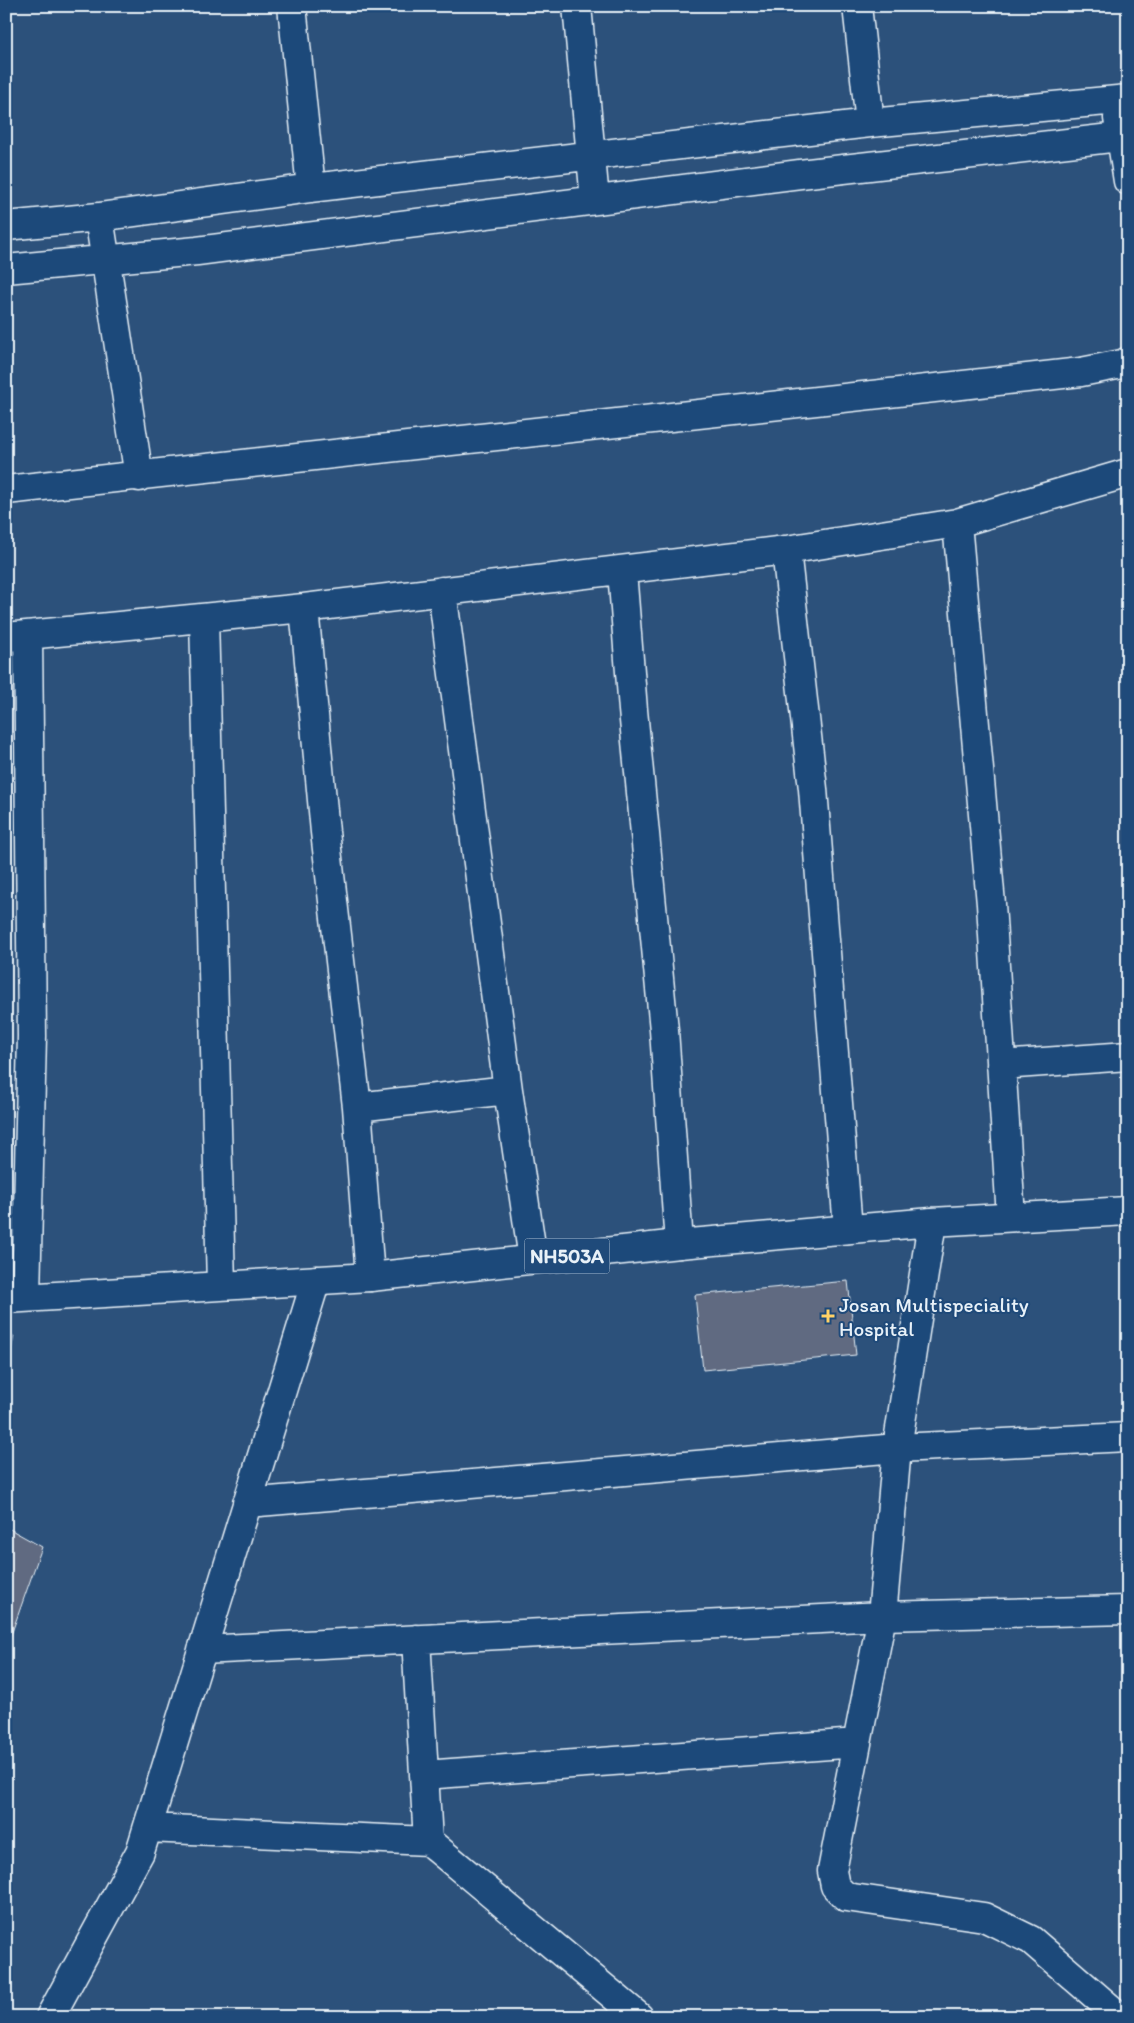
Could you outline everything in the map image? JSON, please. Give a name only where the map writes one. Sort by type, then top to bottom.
[{"type":"main road","points":[[292,6],[311,188]]},
{"type":"main road","points":[[577,6],[594,200]]},
{"type":"main road","points":[[858,6],[870,122]]},
{"type":"main road","points":[[6,226],[99,217],[311,188],[870,122],[1121,100],[1128,181]]},
{"type":"main road","points":[[6,270],[196,251],[594,200],[1125,136]]},
{"type":"main road","points":[[99,217],[139,477]]},
{"type":"main road","points":[[6,490],[139,477],[1082,372],[1122,364],[1128,361]]},
{"type":"main road","points":[[16,1297],[32,1036],[17,636],[304,608],[786,550],[957,523],[1128,473]]},
{"type":"main road","points":[[957,523],[991,904],[1011,1217]]},
{"type":"main road","points":[[786,550],[813,789],[848,1229]]},
{"type":"main road","points":[[622,571],[664,1030],[679,1244]]},
{"type":"main road","points":[[442,591],[508,1090],[533,1259]]},
{"type":"main road","points":[[304,608],[325,832],[357,1107],[370,1276]]},
{"type":"main road","points":[[204,618],[221,1285]]},
{"type":"main road","points":[[1002,1065],[1128,1056]]},
{"type":"main road","points":[[357,1107],[508,1090]]},
{"type":"main road","name":"NH503A","points":[[16,1297],[370,1276],[679,1244],[848,1229],[932,1222],[1128,1211]]},
{"type":"main road","points":[[932,1222],[897,1448],[882,1616],[832,1871],[835,1886],[846,1897],[984,1917],[1031,1940],[1120,2017]]},
{"type":"main road","points":[[50,2017],[140,1852],[316,1280]]},
{"type":"main road","points":[[248,1503],[897,1448],[1128,1437]]},
{"type":"main road","points":[[202,1650],[882,1616],[1128,1610]]},
{"type":"main road","points":[[416,1639],[428,1841]]},
{"type":"main road","points":[[424,1775],[857,1743]]},
{"type":"main road","points":[[148,1828],[428,1841],[639,2017]]},
{"type":"building","points":[[848,1281],[856,1355],[703,1370],[695,1295]]},
{"type":"building","points":[[14,1336],[6,1376],[6,1337]]},
{"type":"building","points":[[6,1527],[42,1547],[6,1649]]},
{"type":"place","name":"Josan Multispeciality Hospital","points":[[828,1316]]}]
